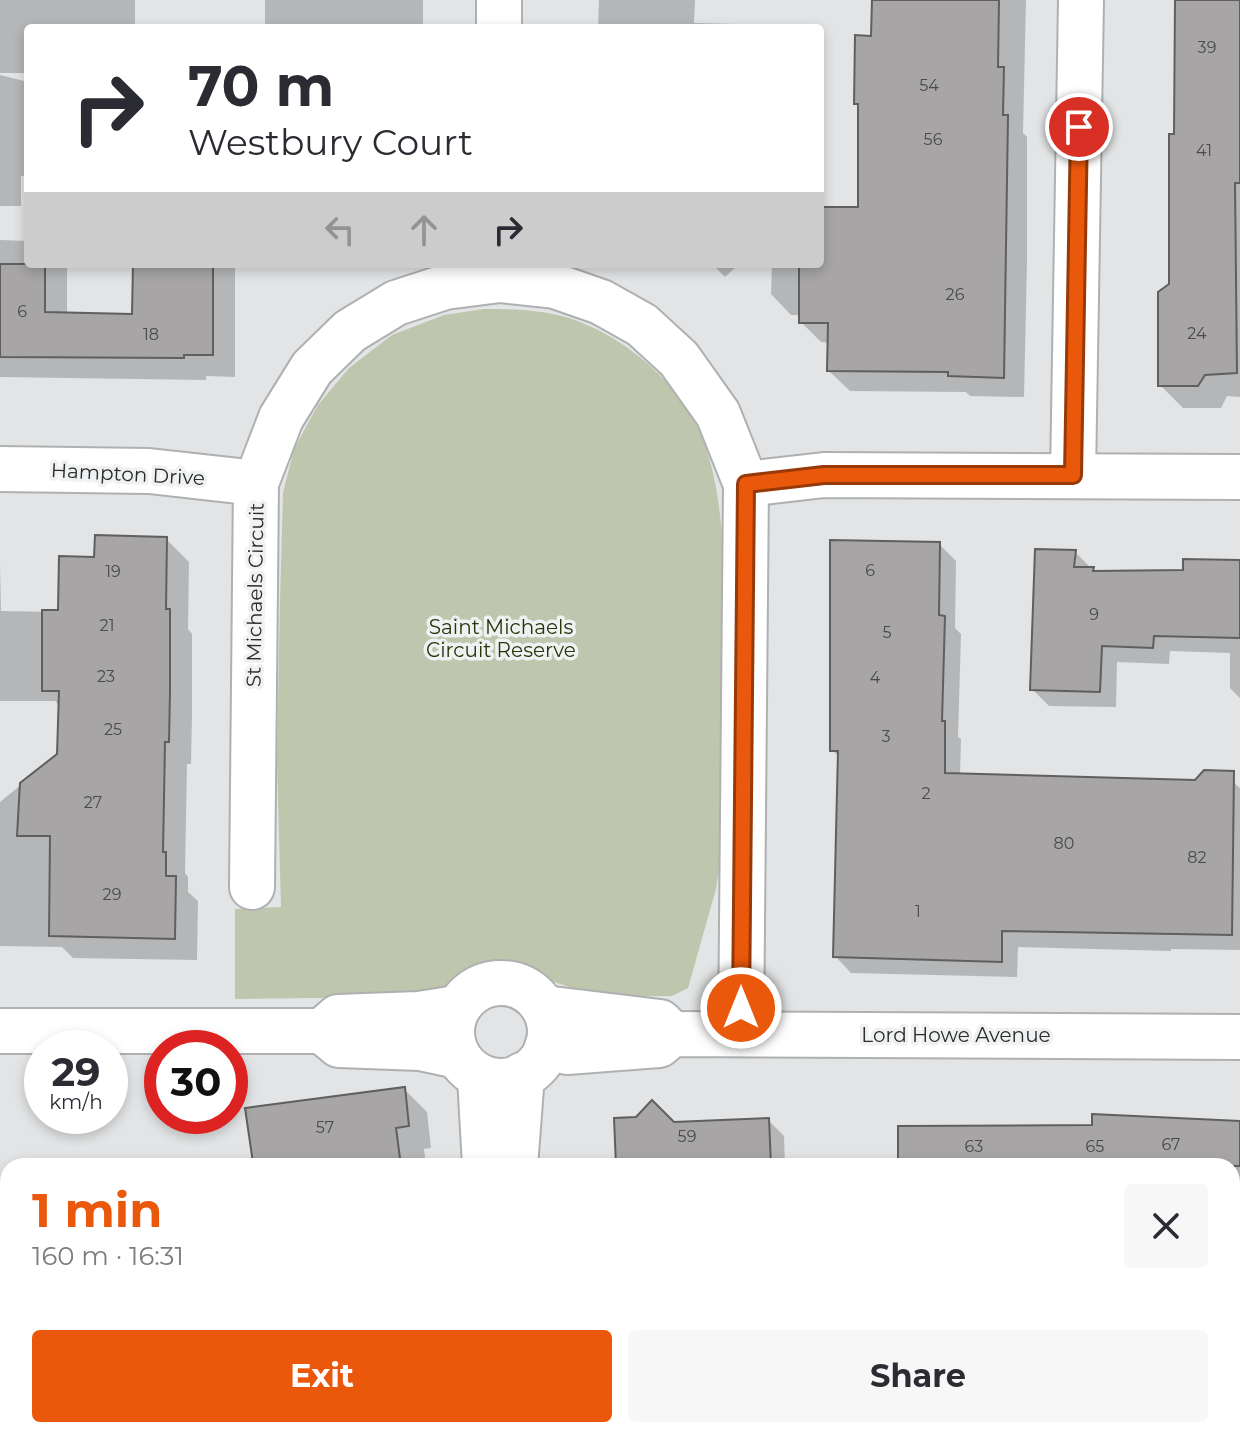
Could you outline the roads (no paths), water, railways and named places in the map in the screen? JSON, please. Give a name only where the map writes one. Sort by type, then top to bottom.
[{"type":"street","points":[[499,0],[499,24]]},
{"type":"street","points":[[1073,475],[1081,0]]},
{"type":"street","name":"St Michaels Circuit","points":[[252,887],[256,483],[281,418],[312,368],[350,331],[396,303],[500,272],[555,286],[601,302],[642,325],[679,359],[718,414],[746,484],[741,1034]]},
{"type":"street","name":"Hampton Drive","points":[[0,469],[149,471],[256,483]]},
{"type":"street","points":[[746,484],[824,475],[1240,477]]},
{"type":"street","points":[[487,1158],[510,1053],[538,1000],[521,987],[501,983],[480,987],[463,999],[457,1008],[451,1032],[510,1053]]},
{"type":"street","name":"Lord Howe Avenue","points":[[322,1031],[338,1017],[419,1014],[457,1008]]},
{"type":"street","name":"Lord Howe Avenue","points":[[0,1031],[322,1031],[339,1045],[510,1053],[660,1022],[672,1034],[1240,1037]]},
{"type":"street","points":[[510,1053],[515,1158]]},
{"type":"park label","name":"Saint Michaels Circuit Reserve","points":[[501,638]]}]
